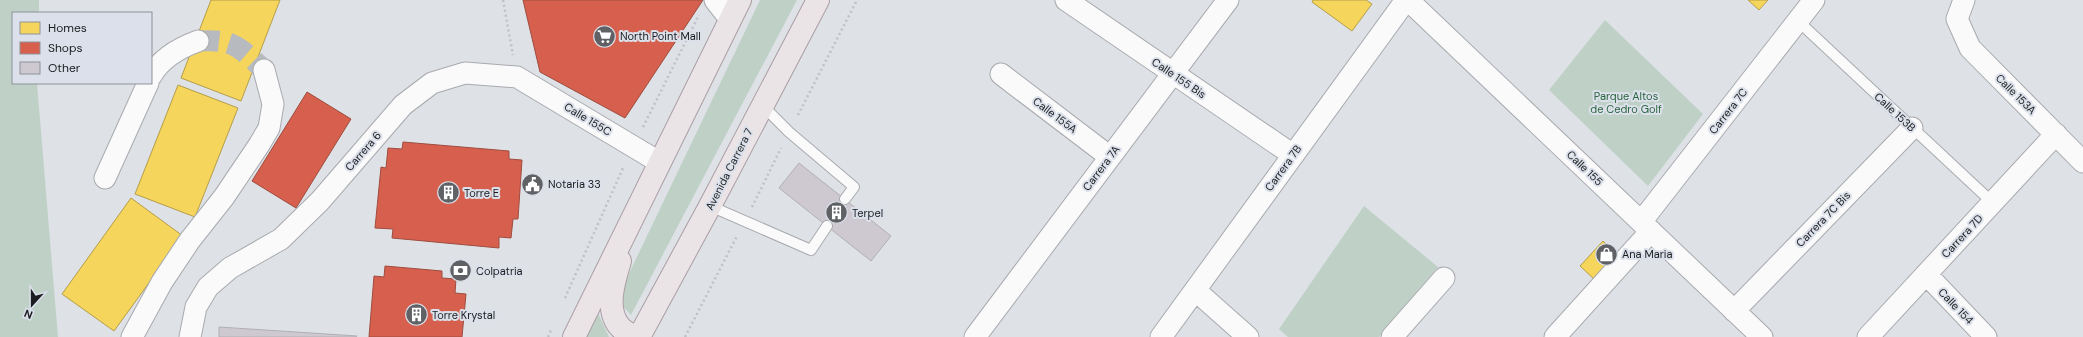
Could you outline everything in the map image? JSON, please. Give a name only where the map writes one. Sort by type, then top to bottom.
[{"type":"main road","points":[[574,337],[740,0]]},
{"type":"main road","name":"Avenida Carrera 7","points":[[639,337],[710,206],[818,0]]},
{"type":"main road","points":[[634,337],[621,328],[613,314],[612,296],[620,264],[640,201]]},
{"type":"street","points":[[715,0],[730,19]]},
{"type":"street","name":"Calle 155 Bis","points":[[1066,0],[1293,155]]},
{"type":"street","name":"Carrera 7A","points":[[974,337],[1228,0]]},
{"type":"street","name":"Carrera 7B","points":[[1161,337],[1407,0]]},
{"type":"street","name":"Calle 155","points":[[1407,0],[1734,311],[1753,334]]},
{"type":"street","name":"Carrera 7C","points":[[1555,337],[1646,227],[1814,0]]},
{"type":"street","name":"Calle 153A","points":[[1964,0],[1957,19],[1970,48],[2083,162]]},
{"type":"street","points":[[152,74],[155,69],[177,49],[198,41]]},
{"type":"street","points":[[132,337],[162,282],[190,240],[224,197],[260,145],[269,128],[273,104],[264,70]]},
{"type":"street","name":"Carrera 6","points":[[190,337],[196,307],[208,286],[230,268],[280,239],[320,201],[403,105],[432,83],[465,73],[517,77]]},
{"type":"street","name":"Calle 155A","points":[[1001,74],[1110,157]]},
{"type":"street","name":"Calle 155C","points":[[517,77],[659,162]]},
{"type":"street","points":[[105,178],[148,84]]},
{"type":"street","name":"Carrera 7C Bis","points":[[1734,311],[1912,128]]},
{"type":"street","name":"Carrera 7D","points":[[1868,337],[2056,134]]},
{"type":"street","name":"Calle 154","points":[[1926,274],[1986,337]]},
{"type":"street","points":[[1392,337],[1444,278]]},
{"type":"street","points":[[1195,290],[1248,337]]},
{"type":"lane","name":"Calle 153B","points":[[1798,21],[1992,203]]},
{"type":"lane","points":[[762,105],[789,132],[854,187],[845,199]]},
{"type":"lane","points":[[710,206],[811,250],[827,226]]},
{"type":"path","points":[[503,0],[517,77]]},
{"type":"path","points":[[685,337],[857,0]]},
{"type":"green space","points":[[0,0],[39,0],[39,12],[12,12],[12,84],[37,84],[58,337],[0,337]]},
{"type":"green space","points":[[760,0],[797,0],[631,315],[621,304],[623,286]]},
{"type":"green space","name":"Parque Altos de Cedro Golf","points":[[1605,20],[1703,114],[1648,186],[1549,90]]},
{"type":"green space","points":[[1364,206],[1438,267],[1379,337],[1288,337],[1279,329]]},
{"type":"green space","points":[[597,311],[609,337],[586,337]]},
{"type":"building: Homes","points":[[211,0],[280,0],[241,101],[181,78]]},
{"type":"building: Homes","points":[[1313,0],[1366,0],[1372,4],[1352,31],[1312,2]]},
{"type":"building: Homes","points":[[1748,0],[1768,0],[1759,10]]},
{"type":"building: Homes","points":[[178,85],[238,108],[195,217],[135,194]]},
{"type":"building: Homes","points":[[131,198],[183,236],[114,331],[62,294]]},
{"type":"building: Homes","points":[[1603,241],[1618,256],[1595,280],[1580,266]]},
{"type":"building: Shops","name":"North Point Mall","points":[[523,0],[703,0],[625,118],[540,72]]},
{"type":"building: Shops","points":[[307,92],[351,119],[296,208],[252,181]]},
{"type":"building: Shops","name":"Torre E","points":[[403,142],[509,151],[509,159],[522,160],[518,219],[513,219],[511,238],[499,237],[499,248],[392,238],[393,229],[375,228],[381,167],[386,168],[388,148],[402,149]]},
{"type":"building: Shops","name":"Torre Krystal","points":[[385,266],[442,271],[442,278],[456,279],[455,293],[466,294],[462,337],[369,337],[374,276],[384,277]]},
{"type":"building: Other","name":"Terpel","points":[[799,163],[891,236],[871,261],[779,188]]},
{"type":"building: Other","points":[[219,327],[357,336],[219,337]]},
{"type":"tunnel","points":[[198,41],[220,41],[235,46],[248,55],[264,70]]},
{"type":"place","name":"North Point Mall","points":[[605,36]]},
{"type":"place","name":"Notaria 33","points":[[532,184]]},
{"type":"place","name":"Torre E","points":[[449,193]]},
{"type":"place","name":"Terpel","points":[[836,213]]},
{"type":"place","name":"Ana Maria","points":[[1607,254]]},
{"type":"place","name":"Colpatria","points":[[460,271]]},
{"type":"place","name":"Torre Krystal","points":[[417,315]]}]
